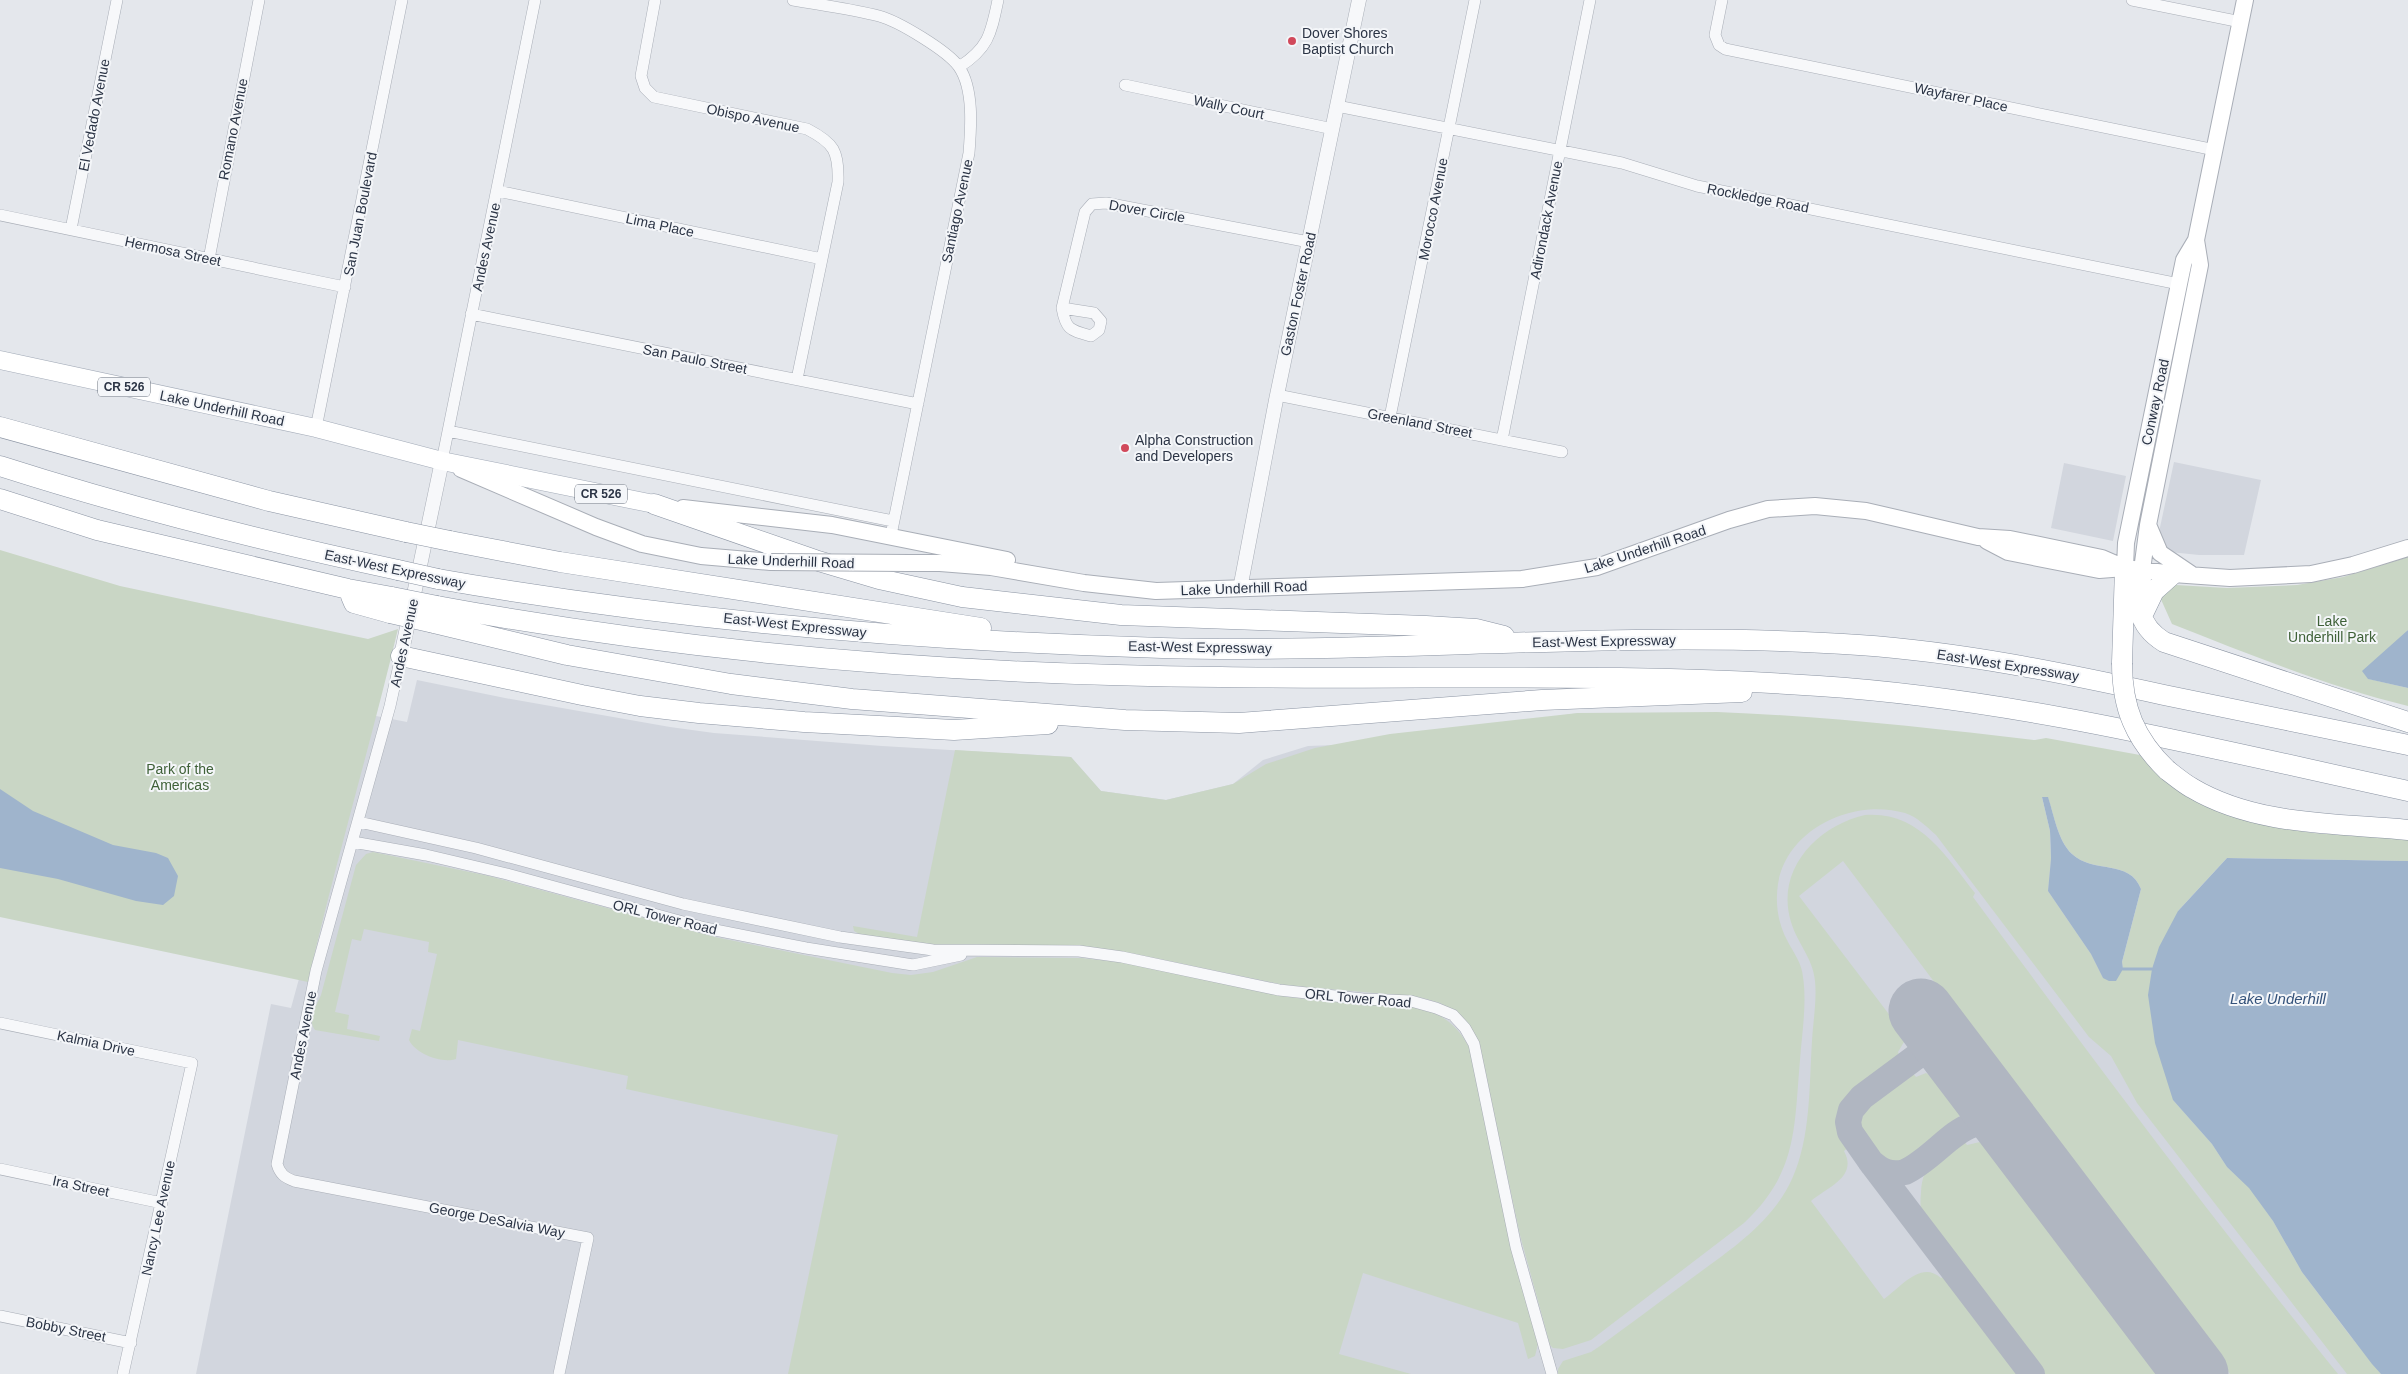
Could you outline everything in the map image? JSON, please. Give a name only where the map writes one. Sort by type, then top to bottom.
[{"type":"highway","points":[[0,426],[269,501],[406,532],[560,562],[984,628],[1041,642]]},
{"type":"highway","name":"East-West Expressway","points":[[0,466],[184,521],[262,541],[438,579],[525,594],[646,610],[910,636],[1163,648],[1302,648],[1528,641],[1781,641],[1862,645],[1923,651],[2058,672],[2408,745]]},
{"type":"highway","points":[[0,499],[97,530],[348,590],[354,603],[391,605],[435,615],[567,655],[731,684],[852,699],[1126,720],[1240,723],[1542,700],[1695,695],[1823,686]]},
{"type":"highway","points":[[654,504],[815,560],[879,579],[962,597],[1121,615],[1476,629],[1528,641]]},
{"type":"highway","points":[[2134,569],[2142,618],[2149,631],[2164,642],[2408,722]]},
{"type":"highway","points":[[2134,569],[2122,663],[2124,694],[2134,728],[2142,743],[2167,770],[2191,788],[2221,802],[2254,812],[2295,821],[2408,830]]},
{"type":"highway","points":[[2142,618],[2154,591],[2183,575]]},
{"type":"highway","name":"East-West Expressway","points":[[435,615],[886,662],[996,669],[1219,678],[1597,678],[1722,680],[1823,686],[1920,696],[2064,718],[2408,791]]},
{"type":"highway","points":[[402,656],[592,697],[640,706],[699,713],[804,722],[954,730],[1126,720]]},
{"type":"main road","name":"Conway Road","points":[[2134,569],[2126,542],[2184,260],[2196,240],[2246,0]]},
{"type":"main road","name":"Conway Road","points":[[2134,569],[2148,525],[2200,265],[2196,240]]},
{"type":"main road","name":"Lake Underhill Road","points":[[0,360],[316,428],[442,461],[654,504],[741,516],[832,525],[892,528],[1156,591]]},
{"type":"main road","name":"Lake Underhill Road","points":[[442,461],[596,527],[642,544],[701,556],[771,562],[909,563],[991,567],[1084,583],[1156,591],[1522,579],[1597,567],[1729,520],[1768,509],[1816,506],[1866,512],[1978,537],[2010,539],[2102,558],[2134,569],[2183,575],[2244,578],[2311,574],[2353,565],[2408,548]]},
{"type":"main road","points":[[2148,525],[2151,536],[2160,553],[2183,575]]},
{"type":"street","name":"El Vedado Avenue","points":[[71,230],[117,0]]},
{"type":"street","name":"Romano Avenue","points":[[209,259],[259,0]]},
{"type":"street","name":"San Juan Boulevard","points":[[316,428],[402,0]]},
{"type":"street","name":"Andes Avenue","points":[[276,1164],[316,971],[359,822],[402,656],[471,314],[498,191],[535,0]]},
{"type":"street","name":"Obispo Avenue","points":[[655,0],[641,76],[645,88],[654,97],[807,129],[824,138],[833,146],[838,163],[838,182],[797,379]]},
{"type":"street","name":"Santiago Avenue","points":[[793,0],[881,16],[938,47],[959,67],[969,96],[972,123],[969,153],[892,528]]},
{"type":"street","points":[[959,67],[977,54],[990,35],[998,0]]},
{"type":"street","name":"Gaston Foster Road","points":[[1240,589],[1277,395],[1359,0]]},
{"type":"street","name":"Morocco Avenue","points":[[1390,417],[1475,0]]},
{"type":"street","name":"Adirondack Avenue","points":[[1502,440],[1590,0]]},
{"type":"street","name":"Wayfarer Place","points":[[1722,0],[1715,35],[1718,45],[1725,49],[2215,150]]},
{"type":"street","points":[[2132,0],[2241,22]]},
{"type":"street","name":"Wally Court","points":[[1125,85],[1333,129]]},
{"type":"street","name":"Rockledge Road","points":[[1337,106],[1622,163],[1698,186],[2179,284]]},
{"type":"street","name":"Lima Place","points":[[498,191],[822,260]]},
{"type":"street","name":"Dover Circle","points":[[1062,308],[1085,212],[1092,204],[1106,203],[1309,242]]},
{"type":"street","name":"Hermosa Street","points":[[0,215],[345,287]]},
{"type":"street","name":"San Paulo Street","points":[[471,314],[918,404]]},
{"type":"street","name":"Greenland Street","points":[[1277,395],[1562,452]]},
{"type":"street","name":"Lake Underhill Road","points":[[448,431],[892,528]]},
{"type":"street","name":"ORL Tower Road","points":[[359,822],[486,850],[721,913],[840,937],[918,949],[1079,951],[1122,957],[1279,990],[1363,999],[1411,1001],[1453,1015],[1465,1028],[1474,1044],[1516,1247],[1552,1374]]},
{"type":"street","name":"ORL Tower Road","points":[[353,842],[426,855],[507,874],[629,909],[705,928],[837,953],[914,965],[980,951]]},
{"type":"street","points":[[629,909],[634,891]]},
{"type":"street","points":[[837,953],[840,937]]},
{"type":"street","name":"Kalmia Drive","points":[[0,1022],[192,1062]]},
{"type":"street","name":"Nancy Lee Avenue","points":[[122,1374],[131,1343],[192,1062]]},
{"type":"street","name":"George DeSalvia Way","points":[[276,1164],[279,1172],[285,1177],[294,1180],[588,1238],[559,1374]]},
{"type":"street","name":"Ira Street","points":[[0,1169],[162,1203]]},
{"type":"street","name":"Bobby Street","points":[[0,1316],[131,1343]]},
{"type":"shaded area","points":[[2174,462],[2261,480],[2244,555],[2199,555],[2170,552],[2159,532]]},
{"type":"shaded area","points":[[2064,463],[2126,476],[2113,541],[2051,528]]},
{"type":"shaded area","points":[[417,680],[505,698],[714,733],[882,746],[1071,757],[1101,791],[1166,800],[1233,784],[1263,760],[1308,746],[1390,743],[1578,713],[1753,716],[1970,742],[2408,1374],[196,1374],[271,1004],[291,1008],[371,715],[407,722]]},
{"type":"green space","name":"Park of the Americas","points":[[0,550],[120,586],[368,639],[398,629],[308,982],[0,917]]},
{"type":"green space","name":"Lake Underhill Park","points":[[2408,557],[2408,630],[2369,679],[2408,688],[2408,706],[2318,680],[2172,624],[2159,595],[2176,585],[2227,588],[2297,585],[2343,577]]},
{"type":"green space","points":[[1717,712],[1797,716],[2035,740],[2046,738],[2140,755],[2165,779],[2266,825],[2313,833],[2408,839],[2408,861],[2227,858],[2178,911],[2173,1100],[2212,1144],[2227,1167],[2249,1187],[2273,1221],[2302,1272],[2381,1374],[2347,1374],[2137,1103],[2111,1056],[2089,1037],[1936,835],[1917,819],[1905,813],[1885,809],[1865,810],[1845,814],[1826,822],[1809,833],[1794,847],[1784,864],[1778,884],[1778,914],[1782,928],[1801,968],[1804,987],[1804,1008],[1794,1128],[1784,1167],[1775,1186],[1762,1204],[1744,1223],[1591,1340],[1563,1349],[1553,1348],[1550,1345],[1520,1235],[1479,1043],[1458,1014],[1440,1003],[1419,997],[1284,985],[1131,953],[941,947],[863,936],[854,931],[853,926],[917,937],[955,750],[1071,757],[1101,791],[1166,800],[1233,784],[1266,764],[1315,748],[1390,734],[1578,713]],"holes":[[[2042,797],[2048,798],[2057,828],[2067,849],[2072,854],[2090,864],[2120,870],[2129,874],[2136,880],[2141,889],[2122,962],[2123,969],[2103,978],[2091,954],[2048,891],[2051,859],[2050,831]]]},
{"type":"green space","points":[[1865,815],[1884,816],[1901,820],[1916,828],[1929,838],[1953,864],[1975,893],[1973,897],[2153,1138],[2338,1374],[2230,1374],[1843,861],[1799,896],[1904,1034],[1904,1042],[1898,1052],[1900,1057],[1863,1084],[1845,1105],[1841,1118],[1842,1131],[1849,1147],[1844,1151],[1847,1168],[1844,1175],[1833,1186],[1811,1201],[1884,1299],[1911,1277],[1926,1272],[1934,1273],[1941,1278],[1946,1275],[2021,1374],[1558,1374],[1558,1369],[1563,1361],[1591,1352],[1733,1248],[1760,1224],[1772,1210],[1792,1179],[1803,1146],[1806,1129],[1816,996],[1814,973],[1791,922],[1788,903],[1789,885],[1795,868],[1804,853],[1816,840],[1831,829]]},
{"type":"green space","points":[[373,852],[489,876],[715,937],[892,973],[911,975],[933,972],[977,957],[1081,958],[1119,962],[1289,997],[1413,1007],[1432,1012],[1441,1016],[1455,1027],[1471,1051],[1511,1247],[1538,1344],[1535,1356],[1528,1359],[1518,1323],[1363,1273],[1339,1354],[1411,1374],[788,1374],[838,1135],[626,1089],[628,1076],[458,1040],[456,1059],[443,1060],[429,1056],[412,1045],[409,1040],[412,1029],[420,1031],[437,954],[428,952],[429,942],[364,929],[361,941],[352,939],[335,1012],[349,1015],[347,1029],[380,1036],[379,1041],[315,1030],[312,1017],[321,995],[356,865],[366,854]]},
{"type":"green space","points":[[1911,1071],[1916,1077],[1926,1073],[1940,1082],[1960,1108],[1961,1113],[1954,1126],[1908,1162],[1891,1166],[1878,1158],[1866,1144],[1859,1129],[1858,1115],[1861,1109],[1874,1097]]},
{"type":"green space","points":[[1963,1140],[1967,1145],[1980,1142],[1990,1149],[2161,1374],[2041,1374],[1922,1214],[1922,1183],[1925,1174],[1934,1161]]},
{"type":"water","points":[[2408,630],[2408,688],[2368,679],[2362,671]]},
{"type":"water","points":[[0,789],[33,811],[113,845],[156,853],[168,858],[178,876],[174,896],[163,905],[136,901],[58,879],[0,868]]},
{"type":"water","points":[[2042,797],[2048,797],[2060,835],[2067,849],[2072,854],[2090,864],[2120,870],[2129,874],[2136,880],[2141,889],[2122,962],[2123,969],[2116,981],[2109,981],[2103,978],[2091,954],[2048,891],[2051,859],[2050,831]]},
{"type":"water","name":"Lake Underhill","points":[[2227,858],[2408,861],[2408,1374],[2381,1374],[2372,1364],[2302,1272],[2273,1221],[2249,1188],[2227,1167],[2212,1144],[2173,1100],[2155,1043],[2148,995],[2152,969],[2159,947],[2178,911]]},
{"type":"waterway","points":[[2123,969],[2152,969]]},
{"type":"taxiway","points":[[1966,1070],[1951,1058],[1940,1053],[1927,1052],[1920,1054],[1862,1097],[1851,1110],[1848,1122],[1850,1132],[2032,1374]]},
{"type":"taxiway","points":[[1870,1161],[1886,1172],[1900,1173],[1919,1164],[1956,1133],[1969,1126],[1982,1123],[1997,1125],[2013,1133]]},
{"type":"taxiway","points":[[2183,1357],[2189,1374]]},
{"type":"runway","points":[[1921,1011],[2196,1374]]},
{"type":"place","name":"Dover Shores Baptist Church","points":[[1292,41]]},
{"type":"place","name":"Alpha Construction and Developers","points":[[1125,448]]}]
